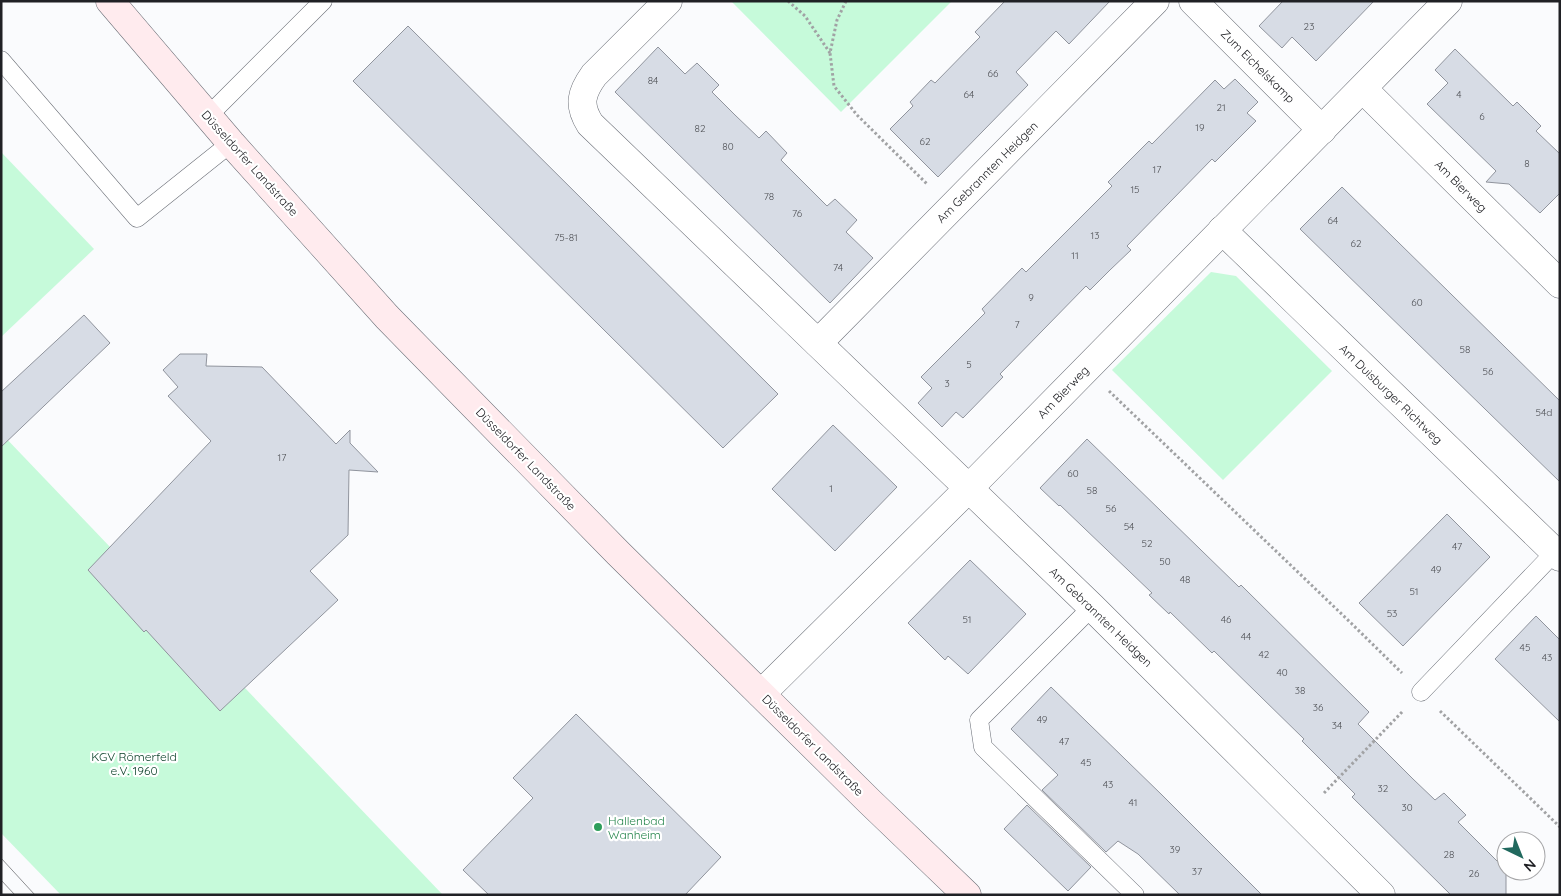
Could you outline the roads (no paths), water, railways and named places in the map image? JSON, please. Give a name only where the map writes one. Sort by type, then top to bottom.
[{"type":"main road","name":"Düsseldorfer Landstraße","points":[[110,1],[231,143],[387,317],[618,553],[966,895]]},
{"type":"street","name":"Am Gebrannten Heidgen","points":[[668,1],[594,75],[586,86],[582,100],[585,116],[590,124],[1092,607],[1382,895]]},
{"type":"street","name":"Am Gebrannten Heidgen","points":[[818,343],[1155,1]]},
{"type":"street","name":"Zum Eichelskamp","points":[[1193,1],[1322,130]]},
{"type":"street","name":"Am Bierweg","points":[[761,694],[968,489],[1448,1]]},
{"type":"street","name":"Am Bierweg","points":[[1363,89],[1560,284]]},
{"type":"street","name":"Am Duisburger Richtweg","points":[[1222,230],[1557,555]]},
{"type":"lane","points":[[208,116],[323,1]]},
{"type":"lane","points":[[1,60],[137,218],[231,143]]},
{"type":"lane","points":[[1421,692],[1557,555]]},
{"type":"lane","points":[[1092,607],[979,720],[984,747],[1135,895]]},
{"type":"tram line","points":[[1,858],[35,895]]},
{"type":"tram line","points":[[1,880],[15,895]]},
{"type":"place","name":"Hallenbad Wanheim","points":[[598,827]]},
{"type":"park label","name":"KGV Römerfeld e.V. 1960","points":[[134,763]]}]
